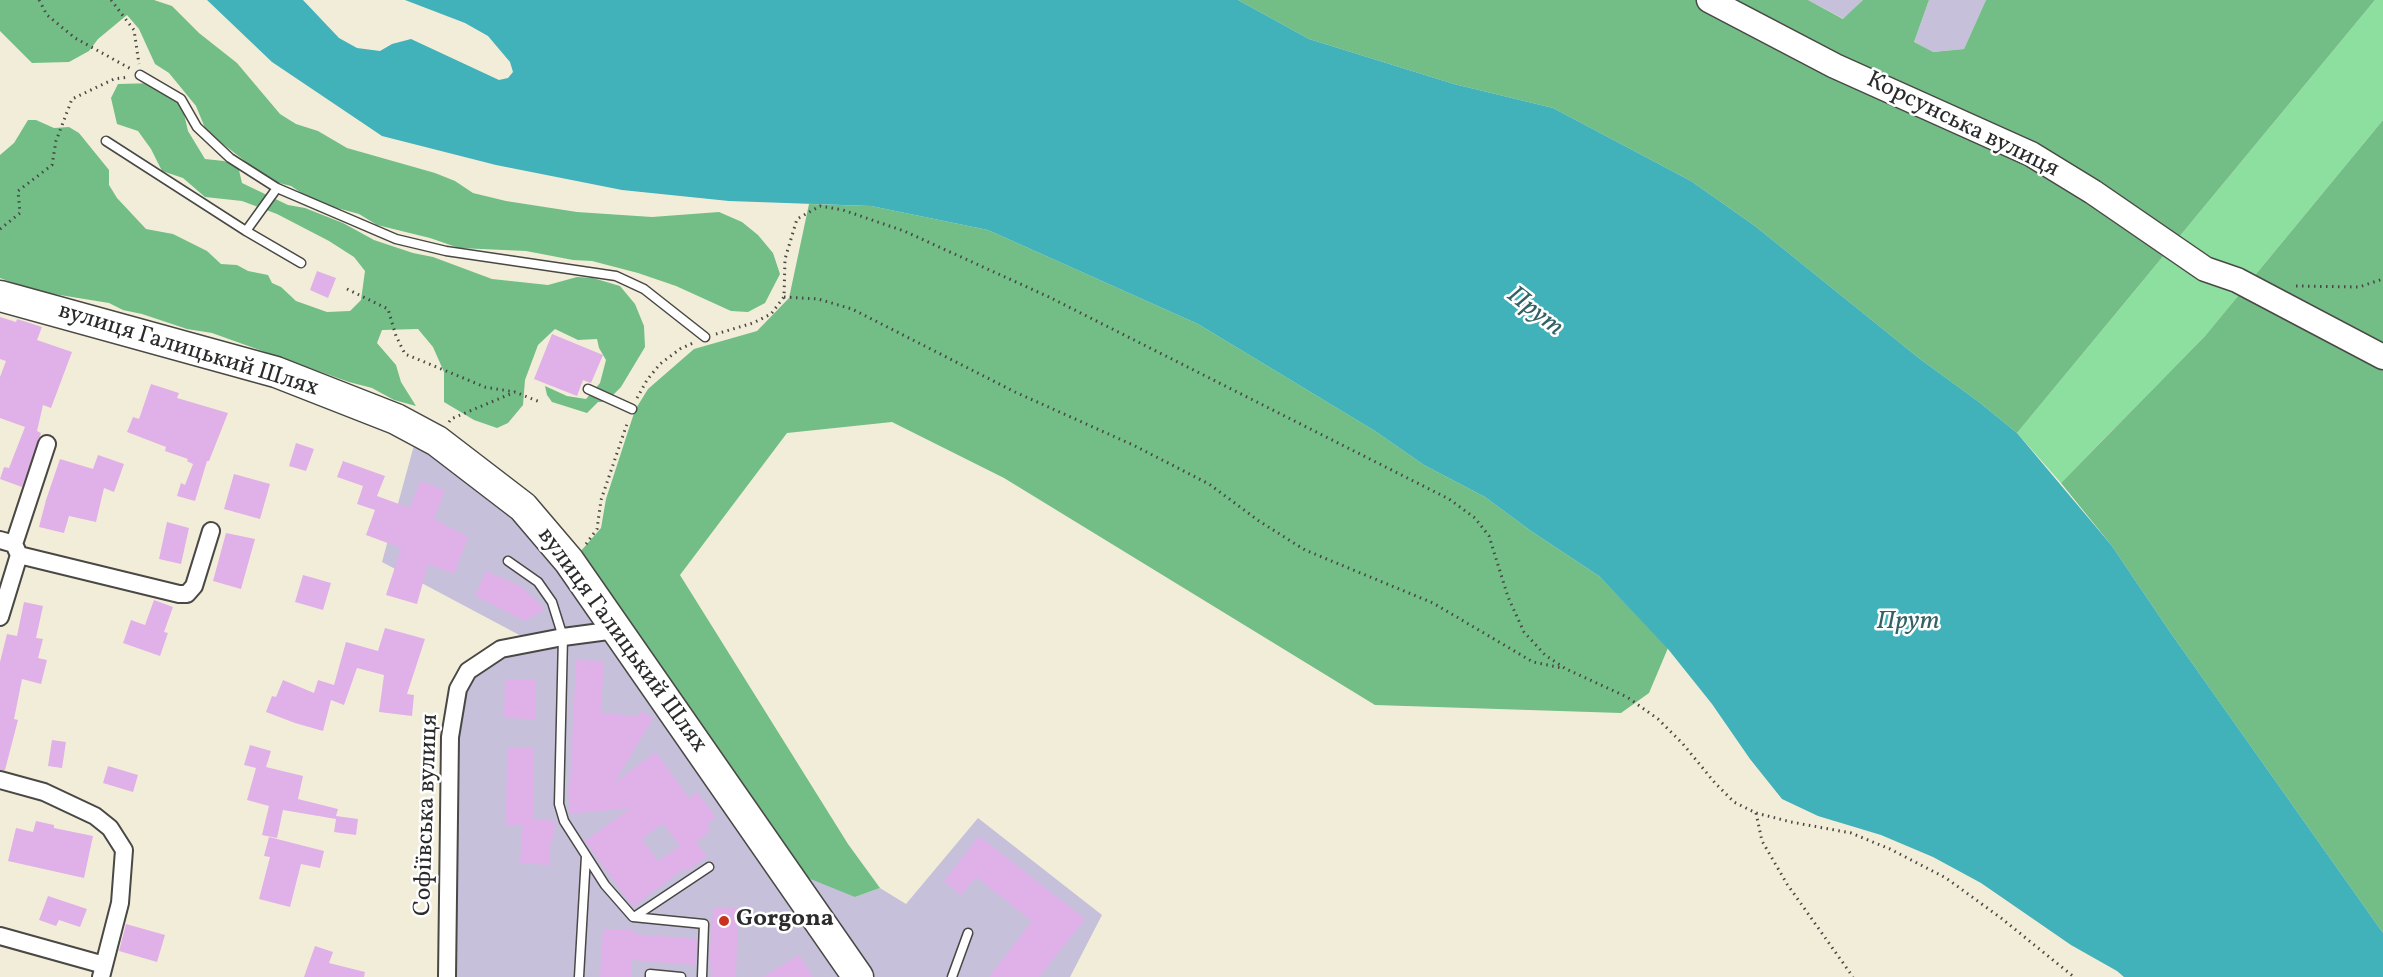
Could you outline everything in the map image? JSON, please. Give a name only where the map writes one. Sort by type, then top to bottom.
[{"type":"highway","name":"вулиця Галицький Шлях","points":[[0,296],[276,372],[396,419],[437,441],[523,507],[569,561],[858,977]]},
{"type":"main road","name":"Корсунська вулиця","points":[[1709,0],[1835,66],[2031,154],[2093,192],[2205,269],[2237,280],[2383,357]]},
{"type":"street","points":[[0,617],[11,546],[47,444]]},
{"type":"street","points":[[11,546],[179,594],[187,594],[194,586],[211,531]]},
{"type":"street","name":"Софіївська вулиця","points":[[447,977],[450,737],[458,689],[468,671],[501,649],[616,630]]},
{"type":"street","points":[[0,780],[44,792],[95,816],[110,828],[124,850],[120,903],[103,971],[0,936]]},
{"type":"lane","points":[[140,75],[181,99],[197,127],[230,158],[277,188],[396,239],[446,251],[616,276],[644,289],[705,337]]},
{"type":"lane","points":[[106,141],[301,264]]},
{"type":"lane","points":[[246,231],[277,188]]},
{"type":"lane","points":[[588,389],[632,408]]},
{"type":"lane","points":[[508,561],[538,582],[552,602],[563,637],[559,804],[564,821],[604,885],[633,917],[704,924],[702,977]]},
{"type":"lane","points":[[579,977],[586,856]]},
{"type":"lane","points":[[633,917],[709,867]]},
{"type":"lane","points":[[952,977],[968,933]]},
{"type":"lane","points":[[650,977],[650,974],[681,977]]},
{"type":"path","points":[[39,0],[47,15],[75,38],[140,75]]},
{"type":"path","points":[[111,0],[134,30],[140,75]]},
{"type":"path","points":[[0,229],[20,213],[18,191],[52,165],[56,141],[72,99],[114,79],[140,75]]},
{"type":"path","points":[[569,561],[597,529],[601,500],[632,408],[647,380],[660,364],[681,349],[705,337],[753,323],[771,314],[784,297],[784,259],[797,219],[820,206],[843,210],[904,231],[1049,297],[1457,505],[1475,518],[1489,536],[1508,597],[1524,632],[1545,655],[1566,669],[1627,698],[1658,719],[1734,802],[1756,813],[1851,833],[1890,849],[1946,878],[2074,977]]},
{"type":"path","points":[[2296,286],[2359,287],[2383,279]]},
{"type":"path","points":[[347,289],[388,309],[396,336],[405,354],[485,387],[515,392],[540,402]]},
{"type":"path","points":[[784,297],[818,299],[852,309],[1015,392],[1133,445],[1209,484],[1259,521],[1305,550],[1433,603],[1533,662],[1566,669]]},
{"type":"path","points":[[437,441],[451,419],[515,392]]},
{"type":"path","points":[[1756,813],[1762,841],[1787,884],[1853,977]]},
{"type":"shaded area","points":[[1808,0],[1863,0],[1844,19]]},
{"type":"shaded area","points":[[1929,0],[1986,0],[1964,49],[1932,52],[1914,42]]},
{"type":"shaded area","points":[[419,427],[523,504],[855,897],[880,888],[906,904],[978,818],[1102,915],[1070,977],[444,977],[455,687],[525,638],[382,562]]},
{"type":"green space","points":[[0,0],[154,0],[172,6],[199,33],[237,63],[280,114],[296,124],[318,131],[347,148],[435,173],[455,181],[473,193],[506,201],[577,212],[652,217],[719,212],[742,222],[758,235],[773,253],[780,274],[765,303],[748,312],[731,311],[676,286],[592,261],[573,260],[526,251],[459,248],[377,225],[359,214],[315,202],[291,186],[271,181],[219,141],[205,128],[196,106],[169,73],[155,64],[139,29],[127,15],[98,39],[89,51],[69,62],[32,63],[0,31]]},
{"type":"green space","points":[[1238,0],[1808,0],[1843,19],[1863,0],[1929,0],[1914,42],[1933,52],[1964,49],[1986,0],[2375,0],[2017,433],[1920,359],[1755,226],[1691,181],[1553,108],[1454,84],[1309,39]]},
{"type":"green space","points":[[2375,0],[2383,0],[2383,120],[2205,336],[2061,483],[2017,433]]},
{"type":"green space","points":[[156,83],[182,105],[188,131],[205,159],[224,161],[238,166],[242,183],[288,205],[305,208],[343,223],[374,240],[433,257],[492,279],[548,285],[577,277],[593,278],[620,286],[635,304],[644,326],[645,347],[621,387],[606,402],[598,402],[587,413],[552,402],[545,386],[567,396],[586,399],[600,383],[606,360],[597,339],[578,340],[555,329],[538,345],[525,380],[523,405],[508,423],[497,428],[474,420],[444,402],[444,372],[433,347],[418,329],[382,330],[377,343],[396,365],[401,382],[416,406],[394,400],[372,388],[349,382],[212,333],[187,329],[123,310],[109,303],[35,291],[0,278],[0,155],[14,143],[28,120],[36,120],[54,128],[69,127],[79,133],[109,170],[109,185],[117,198],[146,229],[173,234],[207,251],[221,264],[237,265],[248,271],[268,275],[272,283],[281,287],[296,301],[327,312],[350,311],[361,300],[365,271],[354,257],[277,214],[242,201],[205,197],[183,178],[162,171],[151,149],[138,131],[117,124],[111,98],[118,84]]},
{"type":"green space","points":[[2383,120],[2383,933],[2170,632],[2112,546],[2061,483],[2205,336]]},
{"type":"green space","points":[[809,204],[871,206],[988,230],[1198,324],[1375,431],[1424,465],[1485,497],[1599,576],[1668,648],[1649,693],[1621,713],[1375,705],[1004,478],[892,422],[787,433],[680,575],[848,844],[880,888],[855,897],[803,876],[573,560],[601,528],[606,499],[635,410],[648,389],[694,349],[757,331],[789,298]]},
{"type":"water","name":"Прут","points":[[207,0],[303,0],[339,38],[357,48],[380,51],[392,44],[411,39],[499,80],[508,78],[513,72],[510,62],[488,36],[465,23],[405,0],[1238,0],[1309,39],[1454,84],[1553,108],[1691,181],[1755,226],[1920,359],[2017,433],[2112,546],[2170,632],[2383,933],[2383,977],[2124,977],[2071,945],[1981,883],[1933,857],[1881,835],[1818,816],[1782,799],[1668,649],[1599,576],[1485,497],[1424,465],[1375,431],[1198,324],[988,230],[871,206],[729,201],[622,190],[496,165],[382,136],[272,62]]},
{"type":"building","points":[[317,271],[336,278],[328,298],[310,290]]},
{"type":"building","points":[[0,317],[16,322],[17,319],[42,327],[37,340],[72,352],[51,408],[43,405],[37,431],[41,433],[22,487],[0,479],[4,467],[9,468],[25,427],[0,418],[0,377],[6,361],[0,359]]},
{"type":"building","points":[[552,334],[603,355],[591,383],[583,380],[577,396],[534,379]]},
{"type":"building","points":[[151,384],[179,393],[177,398],[228,413],[209,461],[207,461],[195,501],[177,496],[181,483],[185,485],[193,464],[187,461],[188,459],[165,451],[166,447],[127,432],[133,417],[139,419]]},
{"type":"building","points":[[296,443],[314,449],[306,471],[289,466]]},
{"type":"building","points":[[98,455],[124,464],[114,492],[104,488],[96,522],[69,516],[64,533],[39,527],[60,459],[93,469]]},
{"type":"building","points":[[343,461],[385,476],[377,496],[410,508],[420,481],[445,490],[434,519],[468,537],[454,574],[428,564],[417,604],[386,595],[401,548],[366,535],[375,510],[357,504],[363,486],[337,477]]},
{"type":"building","points":[[234,474],[270,484],[260,519],[224,509]]},
{"type":"building","points":[[167,522],[189,528],[181,564],[159,559]]},
{"type":"building","points":[[226,533],[255,539],[241,589],[213,581]]},
{"type":"building","points":[[486,571],[522,587],[545,609],[525,621],[475,596]]},
{"type":"building","points":[[303,575],[331,583],[323,610],[295,602]]},
{"type":"building","points":[[154,600],[173,607],[164,632],[168,633],[160,656],[123,643],[131,620],[145,625]]},
{"type":"building","points":[[24,602],[43,606],[36,638],[43,639],[38,658],[47,660],[41,684],[22,679],[14,719],[18,720],[5,770],[0,770],[0,662],[7,634],[17,636]]},
{"type":"building","points":[[385,628],[425,639],[407,694],[414,695],[412,716],[379,712],[384,675],[357,668],[344,705],[331,700],[323,731],[266,712],[272,696],[276,697],[283,680],[314,693],[318,680],[334,685],[346,642],[378,651]]},
{"type":"building","points":[[576,660],[604,661],[601,713],[638,716],[640,711],[653,718],[614,783],[656,752],[689,798],[697,792],[716,817],[706,825],[710,831],[696,842],[707,857],[687,871],[685,868],[633,907],[585,841],[631,808],[570,814],[568,787],[570,786]],"holes":[[[663,823],[680,846],[658,861],[642,839]]]},
{"type":"building","points":[[505,679],[536,680],[535,719],[504,718]]},
{"type":"building","points":[[52,740],[66,742],[62,768],[48,766]]},
{"type":"building","points":[[250,745],[271,751],[266,767],[303,776],[298,799],[338,809],[336,816],[358,819],[356,835],[334,832],[336,819],[283,810],[277,838],[262,835],[269,806],[247,800],[256,768],[244,765]]},
{"type":"building","points":[[507,748],[534,748],[533,819],[555,821],[554,837],[551,837],[549,865],[520,863],[523,825],[506,825]]},
{"type":"building","points":[[108,766],[138,775],[133,792],[103,783]]},
{"type":"building","points":[[36,821],[54,825],[54,828],[93,836],[84,878],[8,861],[16,828],[33,832]]},
{"type":"building","points":[[979,836],[1085,919],[1039,977],[989,977],[1032,921],[976,877],[961,895],[944,881]]},
{"type":"building","points":[[269,837],[324,851],[320,868],[301,864],[290,907],[259,899],[270,857],[264,856]]},
{"type":"building","points":[[48,896],[87,909],[80,927],[59,920],[56,926],[39,920]]},
{"type":"building","points":[[713,907],[738,908],[736,977],[711,977],[711,966],[709,965]]},
{"type":"building","points":[[126,924],[165,935],[157,962],[119,951]]},
{"type":"building","points":[[603,929],[634,930],[634,934],[697,939],[696,965],[632,960],[631,977],[600,977]]},
{"type":"building","points":[[315,946],[333,952],[329,963],[365,972],[364,977],[304,977]]},
{"type":"building","points":[[799,955],[813,977],[762,977]]},
{"type":"place","name":"Gorgona","points":[[724,921]]}]
